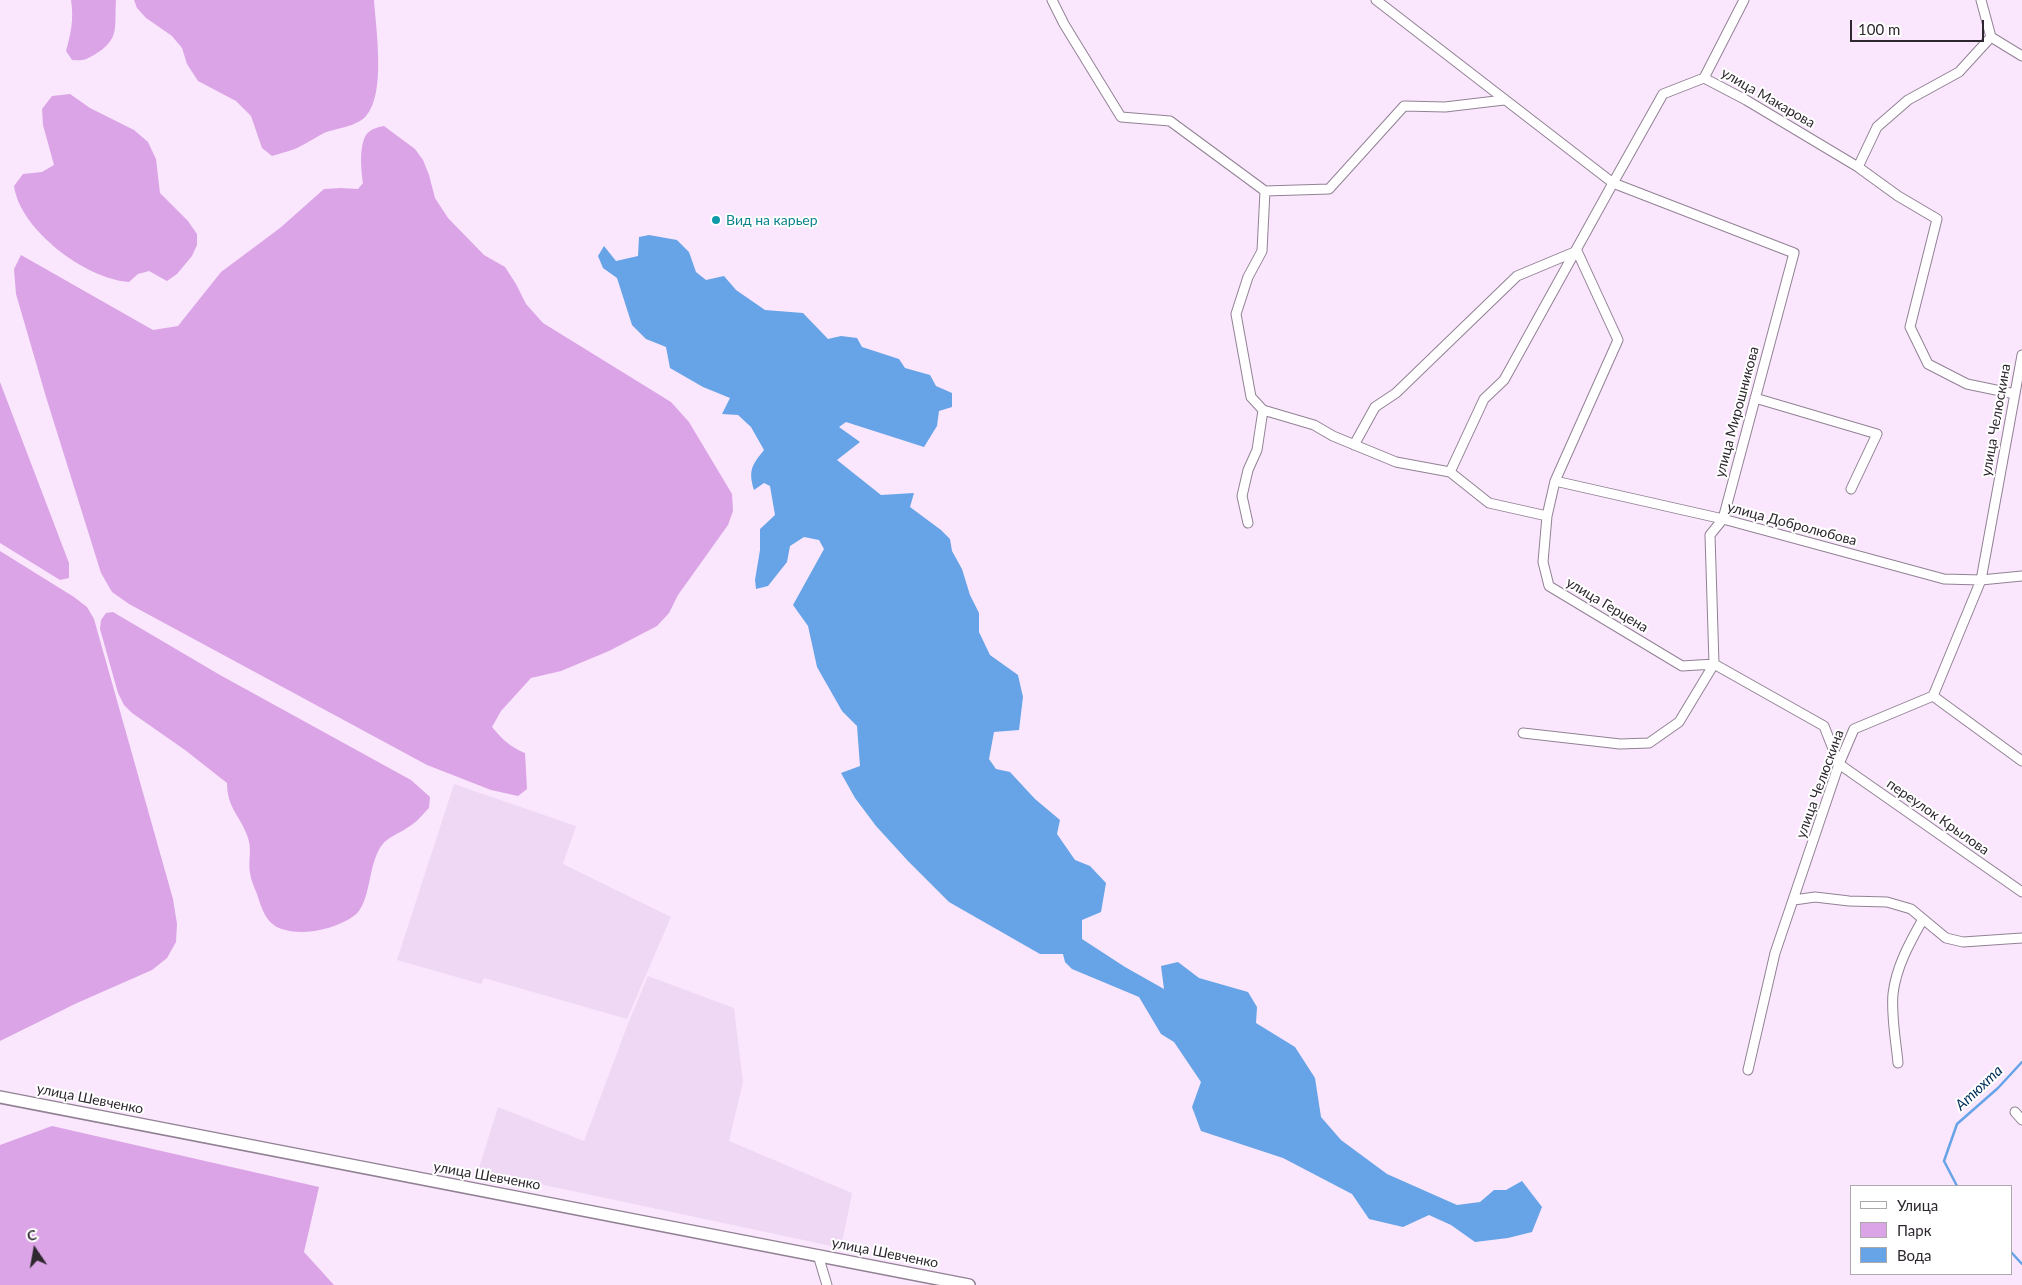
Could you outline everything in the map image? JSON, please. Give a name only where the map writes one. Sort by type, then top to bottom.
[{"type":"street","points":[[1052,0],[1064,24],[1121,117],[1170,121],[1265,191],[1328,189],[1404,106],[1445,107],[1504,100]]},
{"type":"street","points":[[1376,0],[1613,183]]},
{"type":"street","points":[[1704,78],[1744,0]]},
{"type":"street","points":[[1981,0],[1991,37],[2022,56]]},
{"type":"street","points":[[1858,167],[1877,127],[1908,100],[1959,72],[1991,37]]},
{"type":"street","name":"улица Макарова","points":[[1450,472],[1484,399],[1504,380],[1663,94],[1704,78],[1746,100],[1858,167],[1898,196],[1936,219],[1910,327],[1928,364],[1967,384],[2015,394]]},
{"type":"street","name":"улица Мирошникова","points":[[1613,183],[1794,253],[1723,519],[1710,535],[1714,664]]},
{"type":"street","points":[[1265,191],[1262,250],[1248,277],[1236,314],[1252,397],[1263,410],[1314,425],[1354,445],[1396,462],[1450,472],[1489,503],[1548,516]]},
{"type":"street","points":[[1354,445],[1375,407],[1396,393],[1517,276],[1577,251]]},
{"type":"street","name":"улица Герцена","points":[[1577,251],[1618,340],[1555,481],[1548,516],[1543,562],[1549,586],[1682,666],[1714,664]]},
{"type":"street","name":"улица Челюскина","points":[[1748,1070],[1775,953],[1839,764],[1854,729],[1933,696],[1981,580],[2022,355]]},
{"type":"street","points":[[1755,398],[1877,434],[1851,488]]},
{"type":"street","points":[[1248,523],[1242,496],[1248,470],[1257,450],[1263,410]]},
{"type":"street","name":"улица Добролюбова","points":[[1555,481],[1723,519],[1944,579],[1981,580],[2022,576]]},
{"type":"street","points":[[1523,733],[1620,744],[1649,743],[1679,722],[1714,664],[1824,726],[1839,764]]},
{"type":"street","points":[[1933,696],[2022,761]]},
{"type":"street","name":"переулок Крылова","points":[[1839,764],[2022,892]]},
{"type":"street","points":[[1794,900],[1815,897],[1849,901],[1887,902],[1911,909],[1946,938],[1963,942],[2022,938]]},
{"type":"street","points":[[1898,1063],[1893,994],[1898,972],[1908,944],[1923,919]]},
{"type":"street","name":"улица Шевченко","points":[[0,1097],[961,1284]]},
{"type":"street","points":[[2016,1112],[2022,1120]]},
{"type":"street","points":[[818,1255],[827,1285]]},
{"type":"shaded area","points":[[454,784],[576,826],[563,864],[671,917],[627,1019],[484,978],[481,984],[397,960]]},
{"type":"shaded area","points":[[648,976],[734,1008],[743,1082],[729,1141],[852,1193],[841,1248],[478,1171],[498,1107],[584,1141]]},
{"type":"green space","points":[[71,0],[116,0],[115,25],[112,38],[103,49],[83,60],[72,60],[66,51],[72,26]]},
{"type":"green space","points":[[134,0],[374,0],[378,44],[378,77],[372,106],[366,116],[357,123],[324,133],[298,148],[272,156],[262,148],[251,116],[236,101],[198,81],[187,64],[182,48],[172,36],[146,18],[137,8]]},
{"type":"green space","points":[[70,94],[90,108],[134,130],[148,142],[156,159],[160,193],[188,221],[197,234],[197,245],[192,256],[177,274],[167,281],[149,271],[138,274],[129,282],[112,279],[75,262],[42,235],[28,219],[19,203],[14,186],[23,174],[42,172],[54,165],[43,125],[42,109],[52,96]]},
{"type":"green space","points":[[384,126],[415,149],[423,160],[435,198],[448,218],[484,255],[505,267],[526,304],[543,323],[671,402],[689,422],[732,494],[733,511],[728,525],[678,595],[669,613],[657,626],[609,651],[561,671],[531,678],[501,711],[492,727],[507,742],[525,753],[527,789],[518,796],[491,790],[427,765],[129,604],[112,592],[101,573],[16,294],[14,269],[21,255],[153,330],[178,326],[221,272],[280,228],[324,189],[358,189],[363,183],[361,158],[362,145],[366,135],[370,131]]},
{"type":"green space","points":[[0,382],[69,563],[69,578],[60,580],[0,543]]},
{"type":"green space","points":[[0,551],[74,597],[87,607],[94,619],[173,899],[177,924],[176,942],[167,958],[152,970],[77,1003],[0,1041]]},
{"type":"green space","points":[[113,612],[220,675],[411,780],[430,797],[429,808],[420,818],[389,838],[381,846],[375,859],[363,904],[355,915],[329,928],[301,932],[276,926],[267,917],[250,876],[250,847],[248,838],[229,799],[227,783],[185,750],[132,713],[124,705],[118,693],[100,629],[101,620],[106,613]]},
{"type":"green space","points":[[52,1126],[319,1187],[304,1252],[334,1285],[0,1285],[0,1145]]},
{"type":"water","points":[[649,235],[677,240],[689,252],[696,272],[706,280],[724,276],[736,290],[765,310],[803,313],[828,339],[841,336],[857,338],[862,347],[899,359],[905,368],[930,375],[936,386],[952,393],[952,407],[939,411],[937,426],[924,447],[846,422],[839,427],[860,442],[837,460],[881,495],[914,493],[910,507],[950,539],[952,551],[962,569],[970,595],[979,613],[979,632],[990,655],[1018,675],[1023,697],[1019,730],[994,732],[989,759],[996,769],[1010,772],[1035,799],[1060,820],[1057,834],[1075,860],[1090,866],[1106,883],[1101,912],[1082,920],[1082,939],[1125,967],[1164,989],[1161,966],[1178,962],[1199,978],[1248,992],[1257,1007],[1256,1023],[1295,1047],[1315,1078],[1321,1117],[1341,1140],[1387,1174],[1457,1205],[1480,1202],[1494,1190],[1506,1190],[1522,1181],[1542,1207],[1532,1232],[1508,1238],[1475,1242],[1451,1225],[1429,1215],[1403,1227],[1369,1219],[1352,1194],[1283,1158],[1201,1131],[1192,1107],[1201,1082],[1174,1042],[1161,1034],[1139,997],[1072,969],[1065,962],[1063,954],[1040,954],[949,902],[876,826],[855,798],[841,773],[860,766],[857,726],[842,711],[817,667],[808,626],[793,605],[824,549],[819,540],[804,537],[790,546],[787,562],[768,586],[756,589],[755,580],[760,550],[760,529],[775,515],[770,486],[764,483],[754,490],[752,483],[752,468],[764,450],[751,427],[738,415],[722,414],[730,398],[703,387],[670,368],[666,347],[646,339],[632,325],[617,278],[603,268],[598,256],[604,246],[616,261],[638,256],[639,237]]},
{"type":"waterway","name":"Атюхта","points":[[1956,1185],[1944,1161],[1957,1124],[1998,1088],[2022,1062]]},
{"type":"waterway","name":"Атюхта","points":[[2012,1253],[2022,1264]]},
{"type":"place","name":"Вид на карьер","points":[[716,220]]}]
